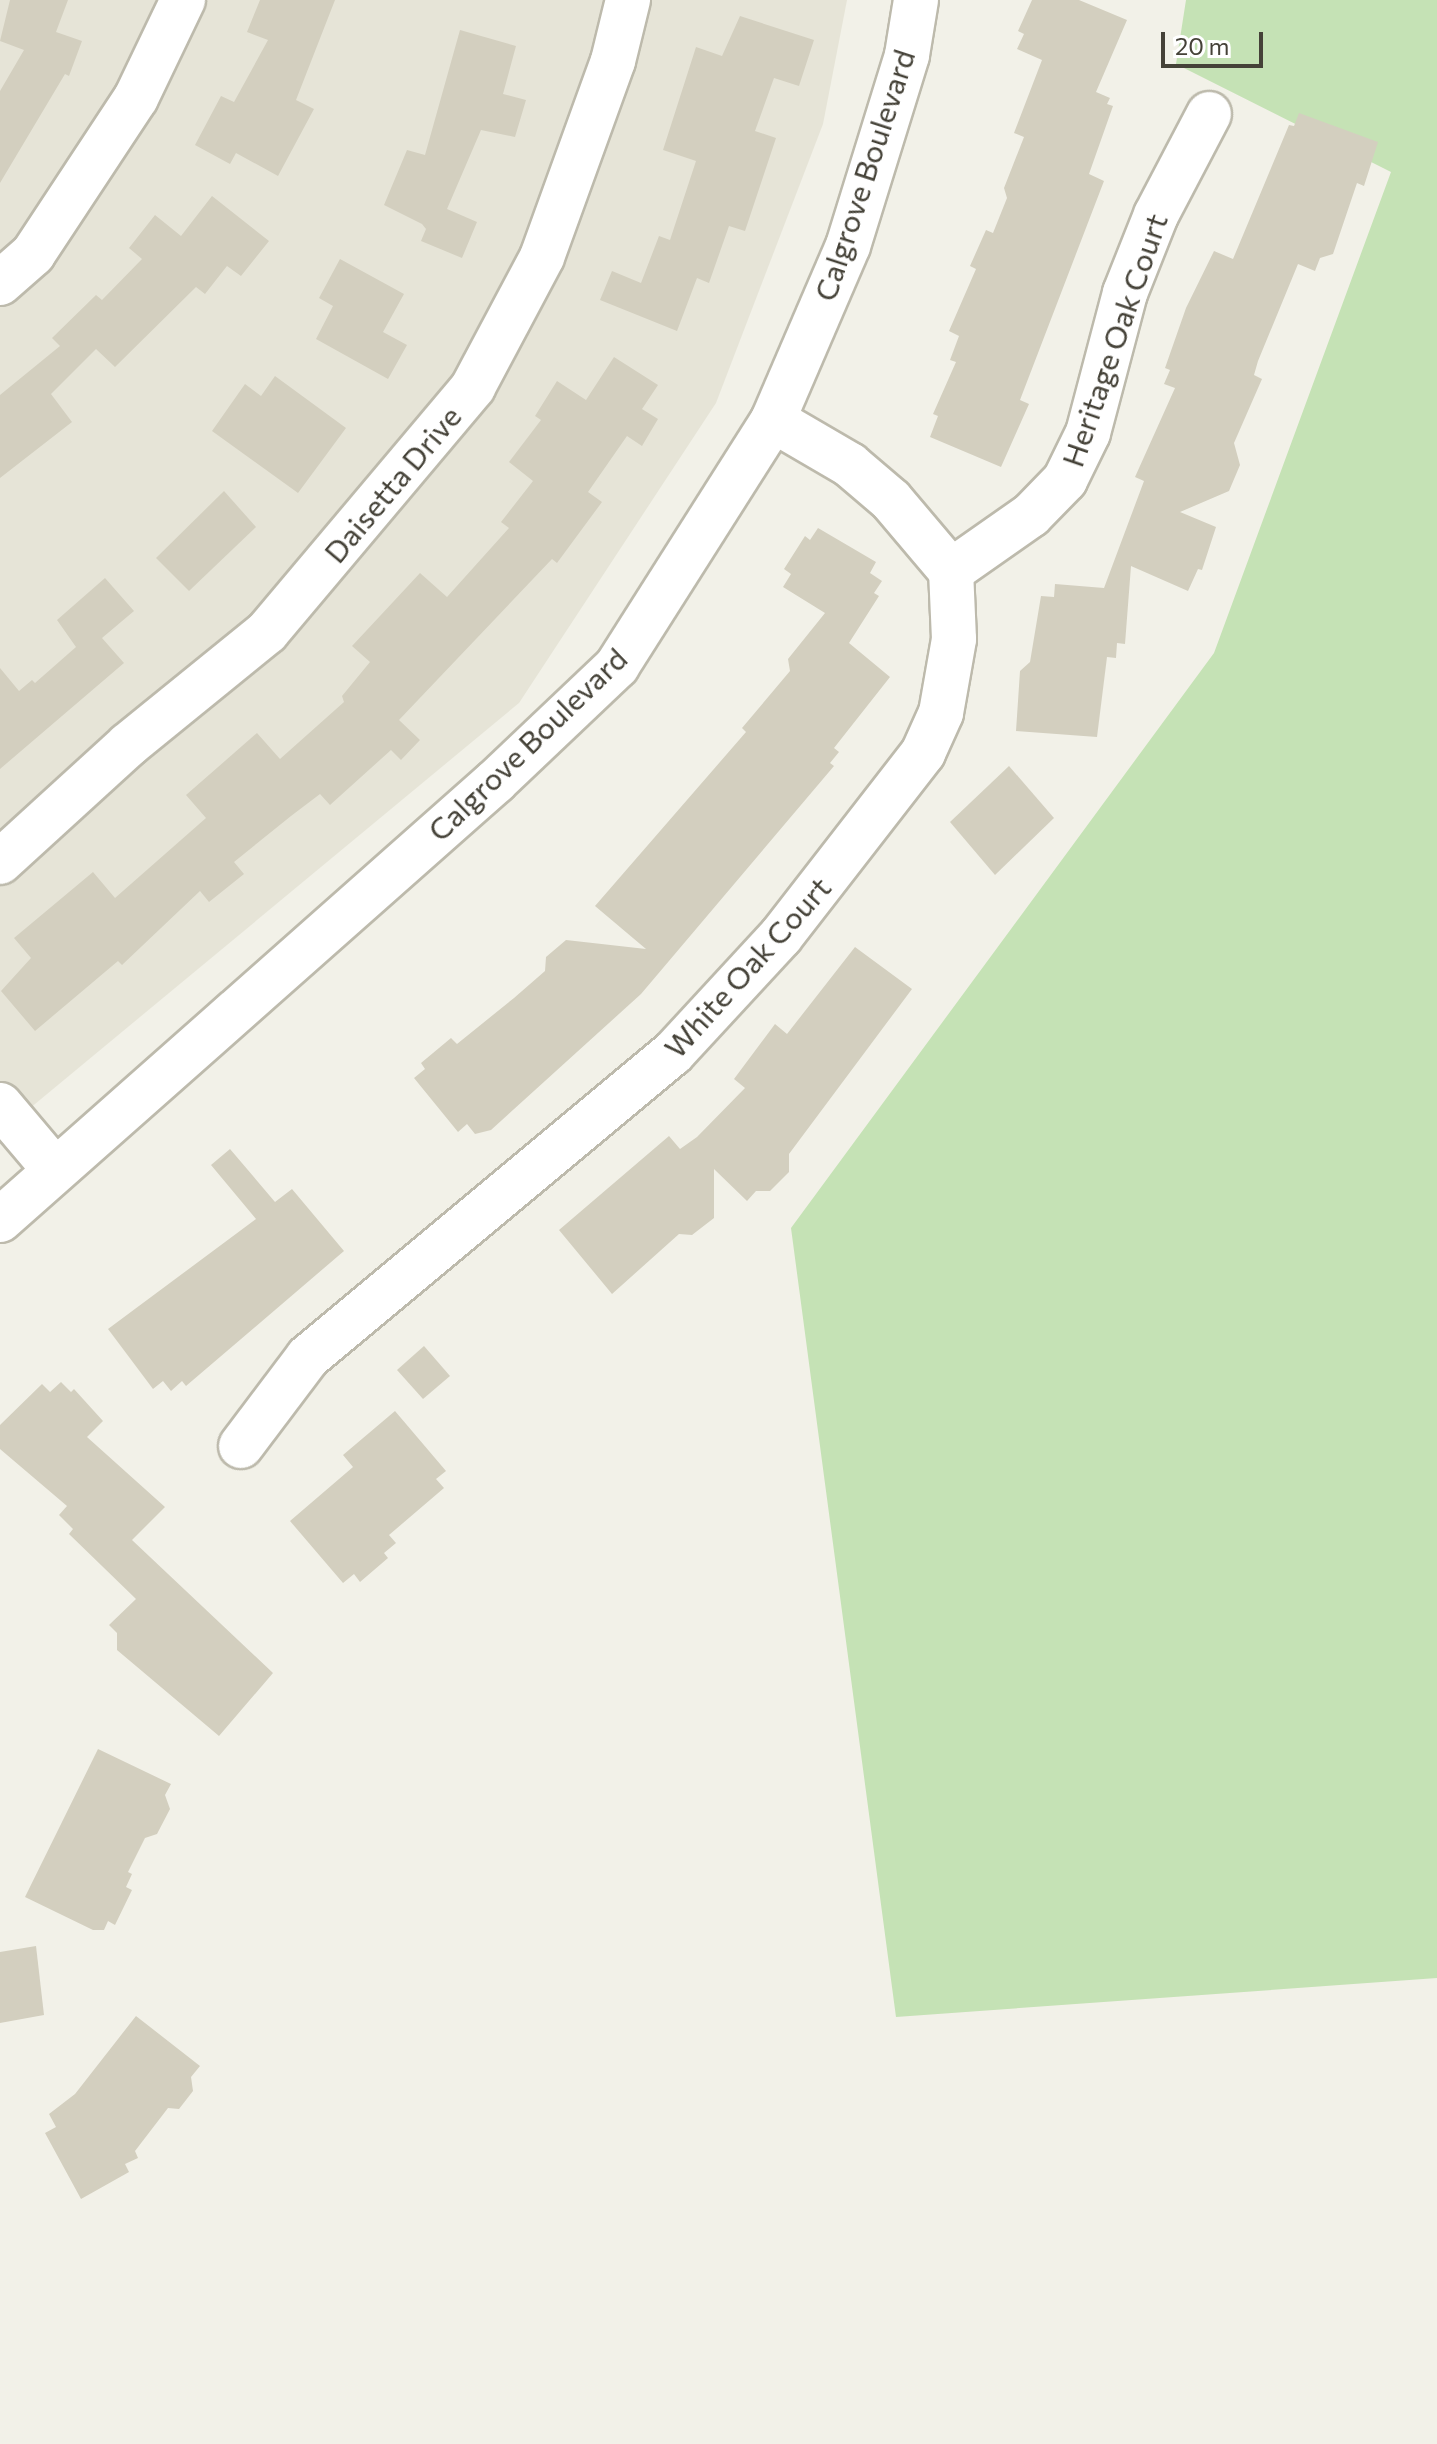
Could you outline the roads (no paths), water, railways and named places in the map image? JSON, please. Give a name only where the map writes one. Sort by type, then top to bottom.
[{"type":"street","points":[[0,283],[33,254],[136,98],[183,0]]},
{"type":"street","name":"Daisetta Drive","points":[[0,862],[128,745],[267,632],[473,387],[542,257],[613,61],[628,0]]},
{"type":"street","name":"Calgrove Boulevard","points":[[0,1220],[54,1169],[496,781],[617,666],[773,420],[848,246],[907,55],[916,0]]},
{"type":"street","name":"Heritage Oak Court","points":[[951,571],[1031,515],[1065,480],[1088,433],[1125,293],[1156,215],[1209,114]]},
{"type":"street","points":[[773,420],[870,482],[951,571]]},
{"type":"street","name":"White Oak Court","points":[[241,1446],[308,1357],[673,1053],[781,936],[923,753],[941,713],[954,639],[951,571]]},
{"type":"street","points":[[0,1105],[54,1169]]}]
